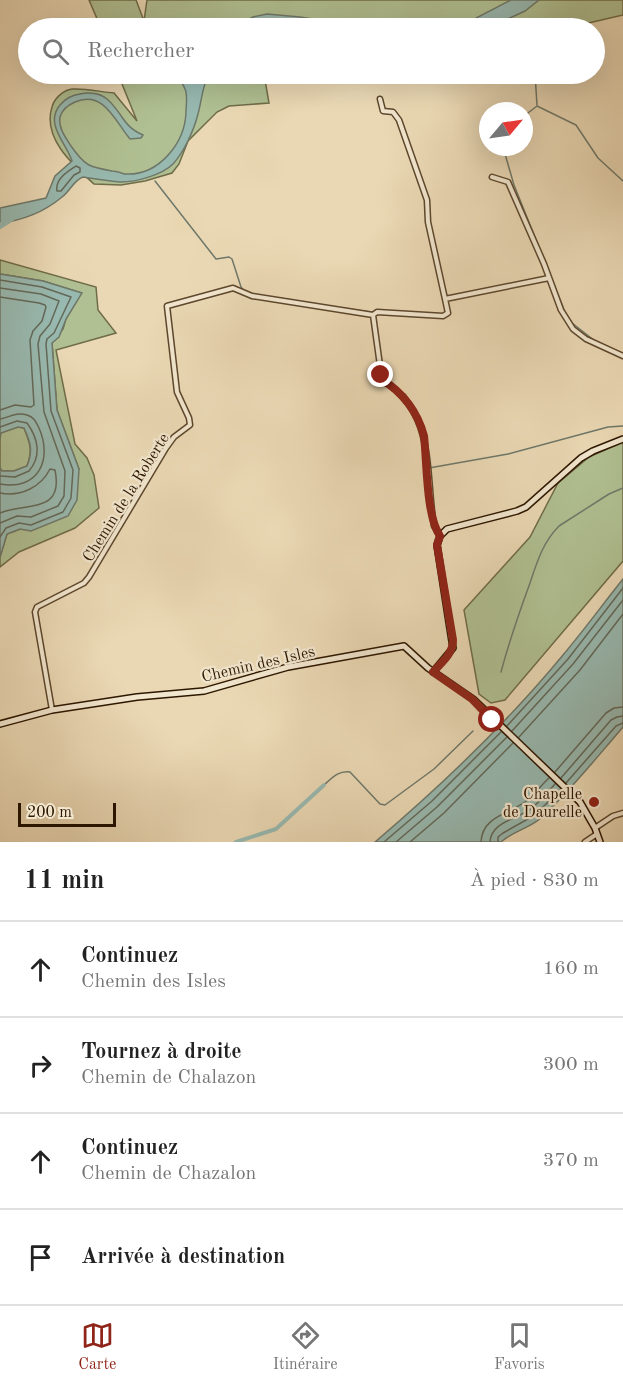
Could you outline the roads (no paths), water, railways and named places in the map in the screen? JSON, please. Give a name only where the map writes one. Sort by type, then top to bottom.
[{"type":"street","points":[[380,99],[383,111],[393,112],[399,120],[427,200],[428,222],[448,310],[448,313],[443,316],[374,314],[382,380],[397,390],[406,400],[421,425],[434,526],[440,536]]},
{"type":"street","points":[[492,177],[508,182],[518,201],[561,310],[573,329],[586,339],[623,356]]},
{"type":"street","points":[[445,299],[549,278]]},
{"type":"street","name":"Chemin de la Roberte","points":[[52,710],[35,612],[37,607],[84,583],[166,448],[174,437],[190,425],[177,392],[167,306],[233,288],[252,296],[374,314]]},
{"type":"street","points":[[433,672],[453,648],[437,545],[440,536],[447,528],[526,507],[581,458],[623,439]]},
{"type":"street","name":"Chemin des Isles","points":[[0,724],[52,710],[137,697],[204,691],[288,667],[404,646],[433,672],[472,699],[580,802],[600,842]]},
{"type":"street","points":[[585,842],[613,816],[623,813]]},
{"type":"water","points":[[511,0],[539,0],[525,11],[510,18],[476,18]]},
{"type":"water","points":[[267,14],[306,18],[251,18]]},
{"type":"water","points":[[205,84],[191,134],[181,153],[168,168],[156,175],[134,181],[121,182],[83,177],[48,207],[0,224],[0,208],[46,198],[55,176],[72,161],[55,127],[54,119],[60,105],[66,99],[83,93],[98,94],[112,104],[131,128],[143,135],[141,138],[130,139],[108,110],[94,100],[85,99],[75,102],[62,112],[60,125],[80,158],[98,168],[125,174],[137,173],[149,170],[159,163],[168,155],[181,135],[186,112],[186,94],[183,85]]},
{"type":"water","points":[[0,274],[43,281],[82,293],[66,319],[59,337],[52,343],[57,410],[79,469],[77,500],[68,516],[31,531],[20,529],[7,534],[0,557],[0,468],[2,471],[14,471],[27,466],[31,451],[24,428],[18,427],[1,433],[0,439]]},
{"type":"water","points":[[623,579],[623,727],[563,796],[537,821],[501,842],[375,842],[449,776],[497,729],[571,646]]},
{"type":"waterway","points":[[536,84],[537,105]]},
{"type":"waterway","points":[[537,106],[576,125],[598,158],[623,181]]},
{"type":"waterway","points":[[533,109],[537,106]]},
{"type":"waterway","points":[[506,156],[514,185],[565,312],[572,323],[595,341]]},
{"type":"waterway","points":[[155,181],[216,259],[229,257],[232,259],[241,287],[245,292]]},
{"type":"waterway","points":[[0,226],[11,219]]},
{"type":"waterway","points":[[279,298],[292,300]]},
{"type":"waterway","points":[[295,301],[311,303]]},
{"type":"waterway","points":[[343,308],[371,312]]},
{"type":"waterway","points":[[375,316],[380,350]]},
{"type":"waterway","points":[[607,347],[623,353]]},
{"type":"waterway","points":[[405,394],[421,421],[428,451]]},
{"type":"waterway","points":[[429,468],[508,454],[608,427],[623,426]]},
{"type":"waterway","points":[[501,672],[535,567],[549,539],[559,526],[609,494],[623,488]]},
{"type":"waterway","points":[[435,525],[441,530]]},
{"type":"waterway","points":[[324,785],[339,773],[350,772],[380,804],[385,805],[434,769],[473,731]]},
{"type":"waterway","points":[[236,842],[276,829],[324,785]]},
{"type":"place","name":"Chapelle de Daurelle","points":[[594,802]]}]
